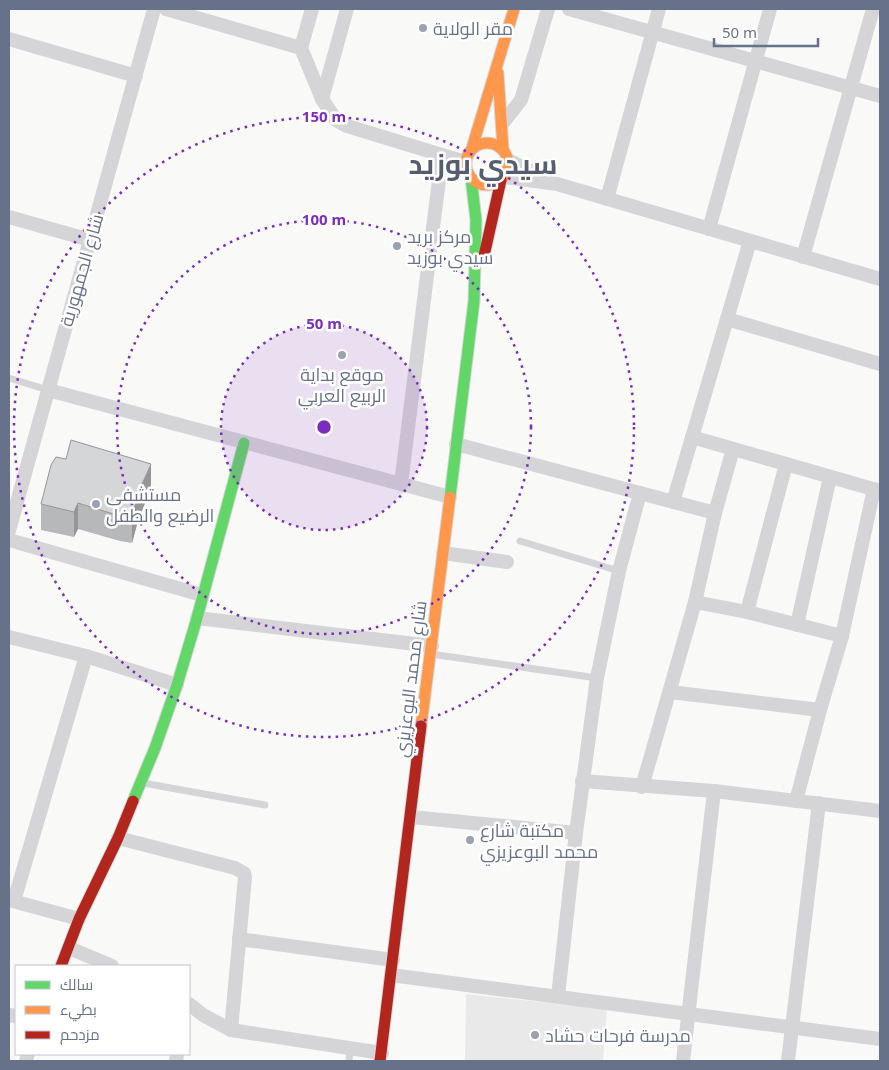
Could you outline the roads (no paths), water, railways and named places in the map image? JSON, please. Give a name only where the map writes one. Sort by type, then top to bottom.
[{"type":"main road","points":[[472,148],[514,9]]},
{"type":"main road","points":[[497,62],[505,154],[506,173],[494,184],[486,185],[478,183],[466,171],[465,162],[467,154],[480,143],[496,144],[505,154]]},
{"type":"main road","name":"شارع محمد البوعزيزي","points":[[471,178],[476,220],[474,301]]},
{"type":"main road","name":"شارع محمد البوعزيزي","points":[[381,1057],[474,301],[502,178]]},
{"type":"main road","points":[[61,965],[80,919],[118,838],[155,748],[177,685],[197,618],[244,443]]},
{"type":"street","name":"شارع الجمهورية","points":[[9,531],[154,9]]},
{"type":"street","points":[[166,9],[301,48]]},
{"type":"street","points":[[312,9],[301,48],[322,99],[336,120],[346,126],[465,162]]},
{"type":"street","points":[[322,99],[347,9]]},
{"type":"street","points":[[502,124],[521,100],[548,9]]},
{"type":"street","points":[[569,9],[880,96]]},
{"type":"street","points":[[607,199],[659,9]]},
{"type":"street","points":[[710,229],[770,9]]},
{"type":"street","points":[[803,257],[873,9]]},
{"type":"street","points":[[9,39],[136,76]]},
{"type":"street","points":[[505,154],[557,184]]},
{"type":"street","points":[[401,484],[442,156]]},
{"type":"street","points":[[502,178],[557,184],[880,279]]},
{"type":"street","points":[[9,217],[90,240]]},
{"type":"street","points":[[673,502],[750,241]]},
{"type":"street","points":[[727,319],[880,364]]},
{"type":"street","points":[[48,390],[450,497]]},
{"type":"street","points":[[692,437],[877,490],[842,636],[796,801]]},
{"type":"street","points":[[456,444],[715,513]]},
{"type":"street","points":[[642,787],[695,602],[715,513],[733,449]]},
{"type":"street","points":[[747,612],[786,464]]},
{"type":"street","points":[[797,625],[830,477]]},
{"type":"street","points":[[558,996],[582,781],[596,678],[619,571],[640,493]]},
{"type":"street","points":[[9,540],[202,595]]},
{"type":"street","points":[[443,554],[507,562]]},
{"type":"street","points":[[695,602],[747,612],[842,636]]},
{"type":"street","points":[[197,618],[431,650]]},
{"type":"street","points":[[9,637],[86,656],[177,685]]},
{"type":"street","points":[[80,919],[11,900],[86,656]]},
{"type":"street","points":[[670,692],[820,710]]},
{"type":"street","points":[[582,781],[714,791],[880,811]]},
{"type":"street","points":[[683,1061],[714,791]]},
{"type":"street","points":[[788,1061],[819,803]]},
{"type":"street","points":[[411,817],[576,833]]},
{"type":"street","points":[[118,838],[235,868],[244,873],[231,1030]]},
{"type":"street","points":[[239,939],[393,960]]},
{"type":"street","points":[[69,948],[110,965]]},
{"type":"street","points":[[391,975],[880,1039]]},
{"type":"street","points":[[190,1005],[203,1015],[231,1030],[350,1055],[381,1057]]},
{"type":"lane","points":[[9,378],[48,390]]},
{"type":"lane","points":[[520,541],[619,571]]},
{"type":"lane","points":[[431,650],[596,678]]},
{"type":"lane","points":[[141,783],[265,806]]},
{"type":"place","name":"مقر الولاية","points":[[423,28]]},
{"type":"place","name":"مركز بريد سيدي بوزيد","points":[[397,246]]},
{"type":"place","name":"موقع بداية الربيع العربي","points":[[342,355]]},
{"type":"place","name":"مستشفى الرضيع والطفل","points":[[96,504]]},
{"type":"place","name":"مكتبة شارع محمد البوعزيزي","points":[[470,840]]},
{"type":"place","name":"مدرسة فرحات حشاد","points":[[535,1035]]},
{"type":"district","name":"سيدي بوزيد","points":[[483,163]]}]
